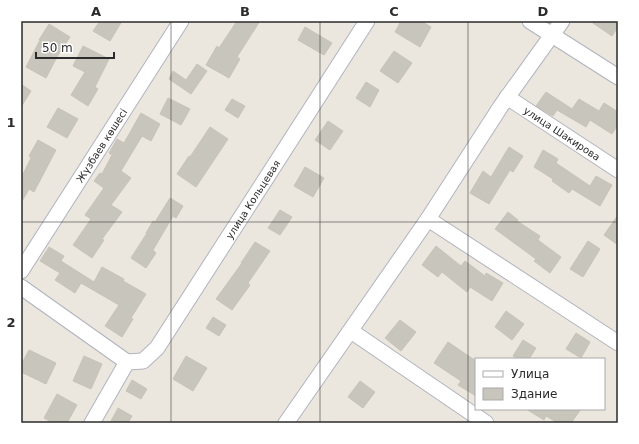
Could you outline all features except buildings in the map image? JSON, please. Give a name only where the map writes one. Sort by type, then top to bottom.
[{"type":"street","name":"Жүзбаев көшесі","points":[[21,271],[181,21]]},
{"type":"street","name":"улица Кольцевая","points":[[127,362],[143,361],[157,348],[367,21]]},
{"type":"street","points":[[530,21],[618,77]]},
{"type":"street","points":[[286,423],[428,219],[507,97],[562,21]]},
{"type":"street","name":"улица Шакирова","points":[[507,97],[618,170]]},
{"type":"street","points":[[428,219],[618,343]]},
{"type":"street","points":[[21,287],[127,362],[92,423]]},
{"type":"street","points":[[350,331],[486,423]]}]
